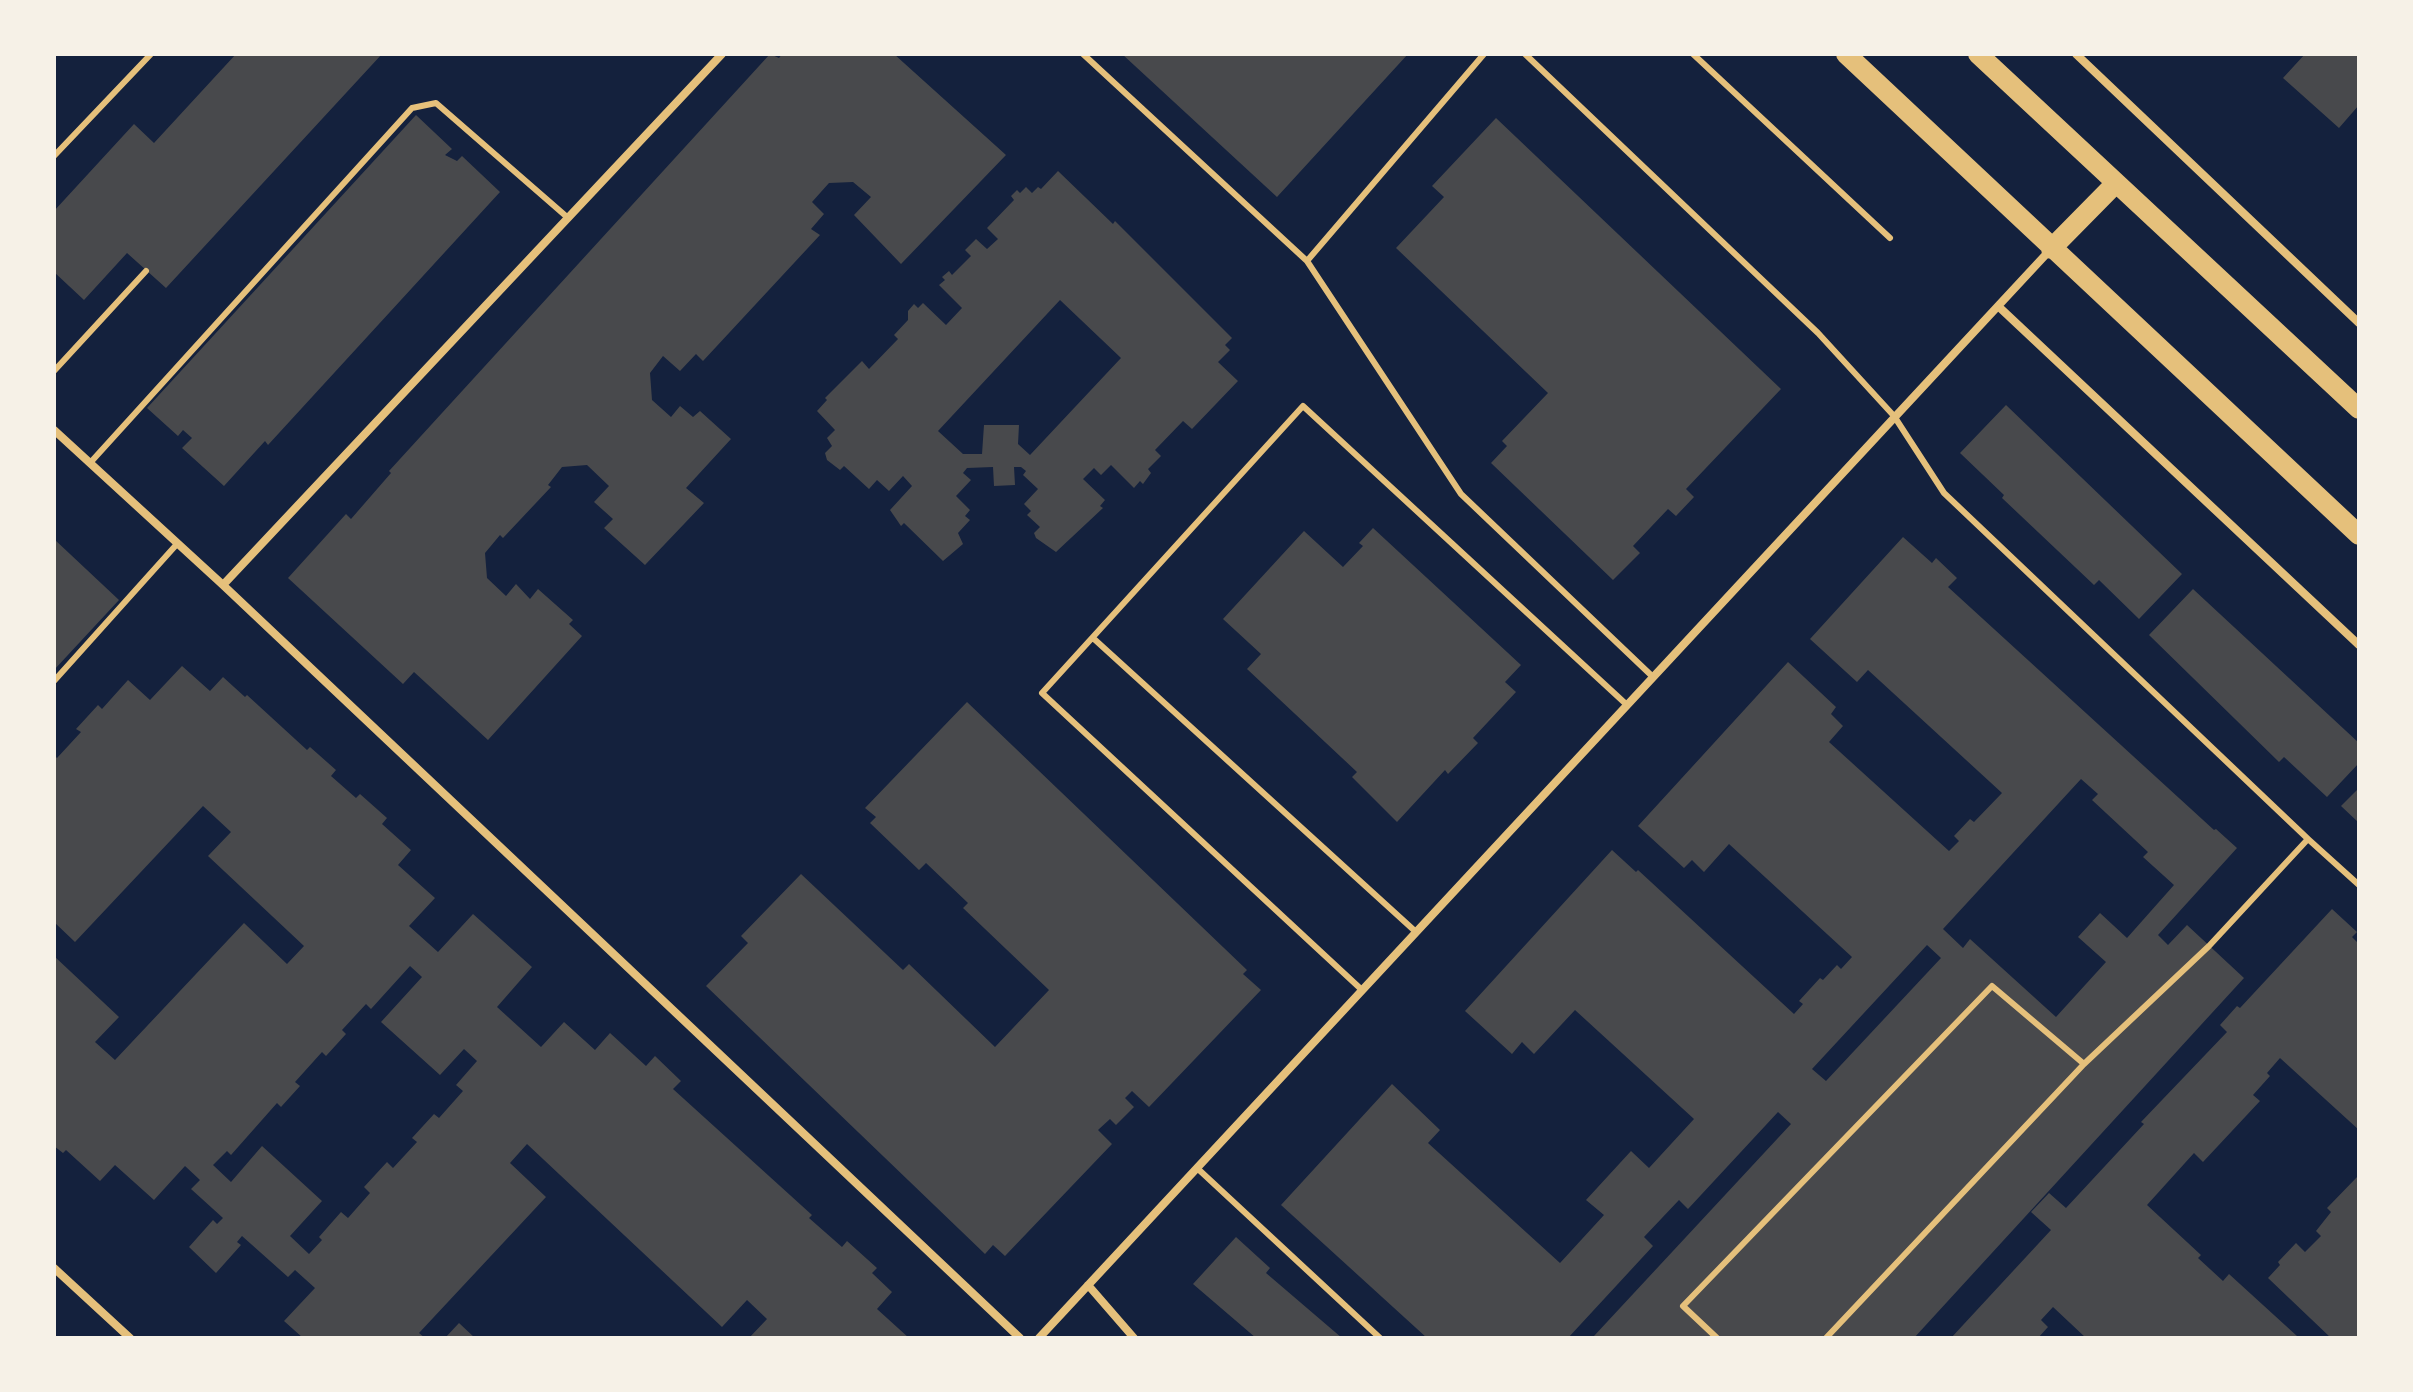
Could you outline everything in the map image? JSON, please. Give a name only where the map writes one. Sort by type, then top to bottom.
[{"type":"main road","points":[[1846,54],[2359,535]]},
{"type":"main road","points":[[1978,54],[2359,409]]},
{"type":"main road","points":[[2051,249],[2116,183]]},
{"type":"street","points":[[223,585],[722,54]]},
{"type":"street","points":[[2076,54],[2359,323]]},
{"type":"street","points":[[1039,1338],[2051,249]]},
{"type":"street","points":[[1998,306],[2359,645]]},
{"type":"street","points":[[54,430],[223,585],[1020,1338]]},
{"type":"street","points":[[54,1268],[130,1338]]},
{"type":"street","points":[[1088,1285],[1134,1338]]},
{"type":"lane","points":[[54,156],[151,54]]},
{"type":"lane","points":[[1083,54],[1307,261],[1461,494],[1653,677]]},
{"type":"lane","points":[[1307,261],[1484,54]]},
{"type":"lane","points":[[1525,54],[1818,333],[1894,416],[1944,493],[2359,885]]},
{"type":"lane","points":[[1693,54],[1890,238]]},
{"type":"lane","points":[[90,463],[412,108],[436,103],[567,217]]},
{"type":"lane","points":[[54,371],[146,271]]},
{"type":"lane","points":[[1362,990],[1042,693],[1303,406],[1627,705]]},
{"type":"lane","points":[[54,681],[177,544]]},
{"type":"lane","points":[[1093,638],[1416,932]]},
{"type":"lane","points":[[1826,1338],[2084,1064],[2209,946],[2308,839]]},
{"type":"lane","points":[[1717,1338],[1683,1306],[1992,986],[2084,1064]]},
{"type":"lane","points":[[1197,1168],[1380,1338]]},
{"type":"building","points":[[236,54],[382,54],[166,288],[127,253],[84,300],[54,272],[54,211],[134,124],[154,143]]},
{"type":"building","points":[[770,54],[779,58],[782,54],[894,54],[1006,155],[901,264],[854,215],[871,197],[853,182],[829,183],[812,202],[824,214],[811,229],[820,235],[703,361],[696,354],[680,371],[663,356],[650,373],[652,400],[671,417],[680,406],[693,417],[700,411],[731,439],[686,488],[704,503],[645,565],[604,528],[613,519],[594,502],[609,486],[587,465],[562,467],[548,485],[551,487],[503,538],[500,535],[485,553],[487,578],[506,596],[516,584],[530,599],[538,589],[573,620],[569,624],[582,636],[488,740],[414,672],[403,684],[288,578],[346,514],[351,519],[391,473],[389,471]]},
{"type":"building","points":[[1122,54],[1408,54],[1277,197]]},
{"type":"building","points":[[2305,54],[2359,54],[2359,105],[2339,128],[2283,78]]},
{"type":"building","points":[[416,115],[452,149],[445,155],[457,161],[462,156],[500,192],[268,445],[265,441],[224,486],[182,448],[192,438],[183,430],[178,436],[147,408]]},
{"type":"building","points":[[1496,118],[1781,389],[1686,489],[1694,497],[1676,516],[1668,509],[1633,546],[1640,553],[1613,580],[1491,463],[1507,446],[1502,441],[1548,393],[1396,248],[1444,197],[1432,186]]},
{"type":"building","points":[[1058,171],[1113,224],[1115,221],[1232,338],[1225,345],[1230,350],[1218,362],[1238,381],[1192,429],[1183,421],[1155,450],[1161,456],[1148,469],[1151,473],[1143,484],[1140,481],[1134,488],[1111,465],[1101,475],[1094,468],[1083,479],[1105,500],[1100,506],[1103,508],[1056,552],[1036,538],[1034,533],[1040,527],[1027,515],[1031,511],[1024,504],[1038,489],[1023,475],[1026,471],[1014,467],[1015,485],[994,486],[993,467],[967,468],[963,473],[971,480],[956,496],[970,510],[965,516],[970,520],[958,533],[963,544],[943,561],[904,523],[901,526],[890,510],[912,486],[903,476],[889,491],[877,480],[869,489],[844,466],[840,470],[827,460],[825,453],[832,446],[827,438],[835,430],[817,411],[827,400],[825,398],[862,361],[869,369],[898,339],[894,335],[908,320],[908,311],[914,304],[918,308],[923,303],[946,325],[962,308],[939,285],[945,280],[942,277],[949,271],[952,275],[971,256],[965,250],[976,239],[987,249],[998,239],[987,228],[1014,200],[1011,196],[1017,190],[1020,193],[1026,187],[1032,193],[1038,187],[1041,189]],"holes":[[[1060,300],[1121,358],[1030,455],[1018,444],[1019,425],[984,425],[982,454],[963,454],[938,431]]]},
{"type":"building","points":[[2006,405],[2182,574],[2139,619],[2099,580],[2094,585],[2002,498],[2004,495],[1960,453]]},
{"type":"building","points":[[1373,528],[1521,665],[1505,682],[1516,692],[1473,738],[1478,743],[1448,774],[1445,770],[1397,822],[1352,777],[1357,772],[1247,669],[1261,654],[1223,619],[1304,531],[1343,567],[1363,546],[1359,543]]},
{"type":"building","points":[[1903,537],[1932,563],[1936,558],[1957,578],[1948,587],[2237,848],[2158,935],[2168,945],[2187,925],[2244,978],[1914,1338],[1594,1336],[1791,1124],[1778,1112],[1688,1209],[1679,1200],[1644,1237],[1653,1246],[1568,1338],[1427,1338],[1281,1205],[1392,1084],[1440,1130],[1428,1143],[1560,1263],[1604,1215],[1586,1200],[1631,1151],[1649,1168],[1694,1119],[1575,1010],[1534,1054],[1522,1042],[1512,1054],[1465,1011],[1612,850],[1636,872],[1638,870],[1794,1014],[1803,1004],[1799,1001],[1820,978],[1823,980],[1837,965],[1841,969],[1852,957],[1729,844],[1704,872],[1692,860],[1684,868],[1638,826],[1788,662],[1836,707],[1831,714],[1843,726],[1829,742],[1949,851],[1959,841],[1954,836],[1970,819],[1974,822],[2002,793],[1868,670],[1857,682],[1810,639]],"holes":[[[2081,779],[2098,794],[2092,800],[2148,852],[2143,857],[2174,885],[2127,938],[2100,913],[2078,937],[2106,962],[2056,1017],[1970,939],[1963,948],[1943,929]],[[1927,945],[1941,958],[1826,1081],[1812,1069]]]},
{"type":"building","points":[[54,539],[119,600],[54,670]]},
{"type":"building","points":[[2193,589],[2359,743],[2359,763],[2327,797],[2284,757],[2279,762],[2149,635]]},
{"type":"building","points":[[182,666],[210,691],[223,677],[307,750],[310,747],[336,770],[331,776],[356,798],[360,794],[387,818],[382,824],[411,850],[398,865],[435,898],[409,926],[438,952],[473,914],[532,967],[497,1007],[541,1047],[564,1022],[595,1050],[610,1033],[646,1066],[655,1056],[681,1081],[673,1089],[812,1215],[809,1218],[842,1247],[847,1241],[877,1268],[872,1273],[892,1292],[877,1309],[909,1338],[749,1338],[767,1319],[747,1300],[722,1327],[527,1144],[510,1163],[546,1197],[419,1333],[425,1338],[303,1338],[284,1321],[315,1288],[295,1270],[288,1277],[242,1236],[237,1242],[241,1245],[216,1273],[189,1247],[213,1220],[217,1224],[223,1218],[191,1189],[200,1180],[185,1166],[154,1200],[115,1165],[100,1181],[66,1150],[63,1153],[54,1146],[54,956],[119,1017],[95,1042],[115,1060],[244,923],[287,964],[304,946],[208,856],[231,832],[203,806],[75,942],[54,922],[54,755],[57,758],[81,732],[76,729],[98,705],[102,709],[128,680],[150,700]],"holes":[[[410,966],[422,977],[381,1022],[440,1075],[464,1049],[477,1061],[456,1085],[463,1091],[439,1118],[434,1114],[412,1138],[417,1142],[393,1168],[387,1162],[364,1187],[370,1193],[348,1218],[341,1212],[309,1254],[290,1236],[322,1201],[262,1146],[231,1182],[213,1165],[227,1151],[231,1155],[277,1103],[281,1107],[300,1086],[295,1082],[322,1052],[326,1056],[346,1034],[342,1030],[366,1004],[371,1009]]]},
{"type":"building","points":[[967,702],[1247,970],[1243,974],[1261,990],[1149,1107],[1132,1091],[1125,1098],[1134,1107],[1116,1125],[1110,1119],[1098,1130],[1112,1144],[1005,1256],[993,1245],[985,1254],[706,986],[748,943],[741,936],[801,874],[903,970],[909,964],[995,1047],[1049,990],[963,908],[968,903],[926,863],[919,870],[870,823],[876,817],[865,808]]},
{"type":"building","points":[[2359,788],[2359,823],[2341,806]]},
{"type":"building","points":[[2332,909],[2357,932],[2352,937],[2359,944],[2359,1130],[2280,1058],[2267,1073],[2270,1076],[2253,1095],[2260,1101],[2203,1162],[2194,1153],[2147,1205],[2201,1255],[2198,1258],[2223,1281],[2229,1274],[2297,1336],[2086,1338],[2053,1307],[2041,1320],[2048,1327],[2038,1338],[1951,1338],[2051,1230],[2031,1212],[2049,1193],[2066,1208],[2144,1124],[2141,1122],[2227,1032],[2220,1025],[2237,1006],[2240,1008]]},
{"type":"building","points":[[2359,1175],[2359,1338],[2331,1338],[2268,1278],[2296,1243],[2305,1252],[2321,1236],[2316,1231],[2331,1212],[2327,1208]]},
{"type":"building","points":[[1236,1237],[1270,1268],[1266,1273],[1342,1338],[1256,1338],[1193,1284]]},
{"type":"building","points":[[459,1323],[475,1338],[445,1338]]}]
